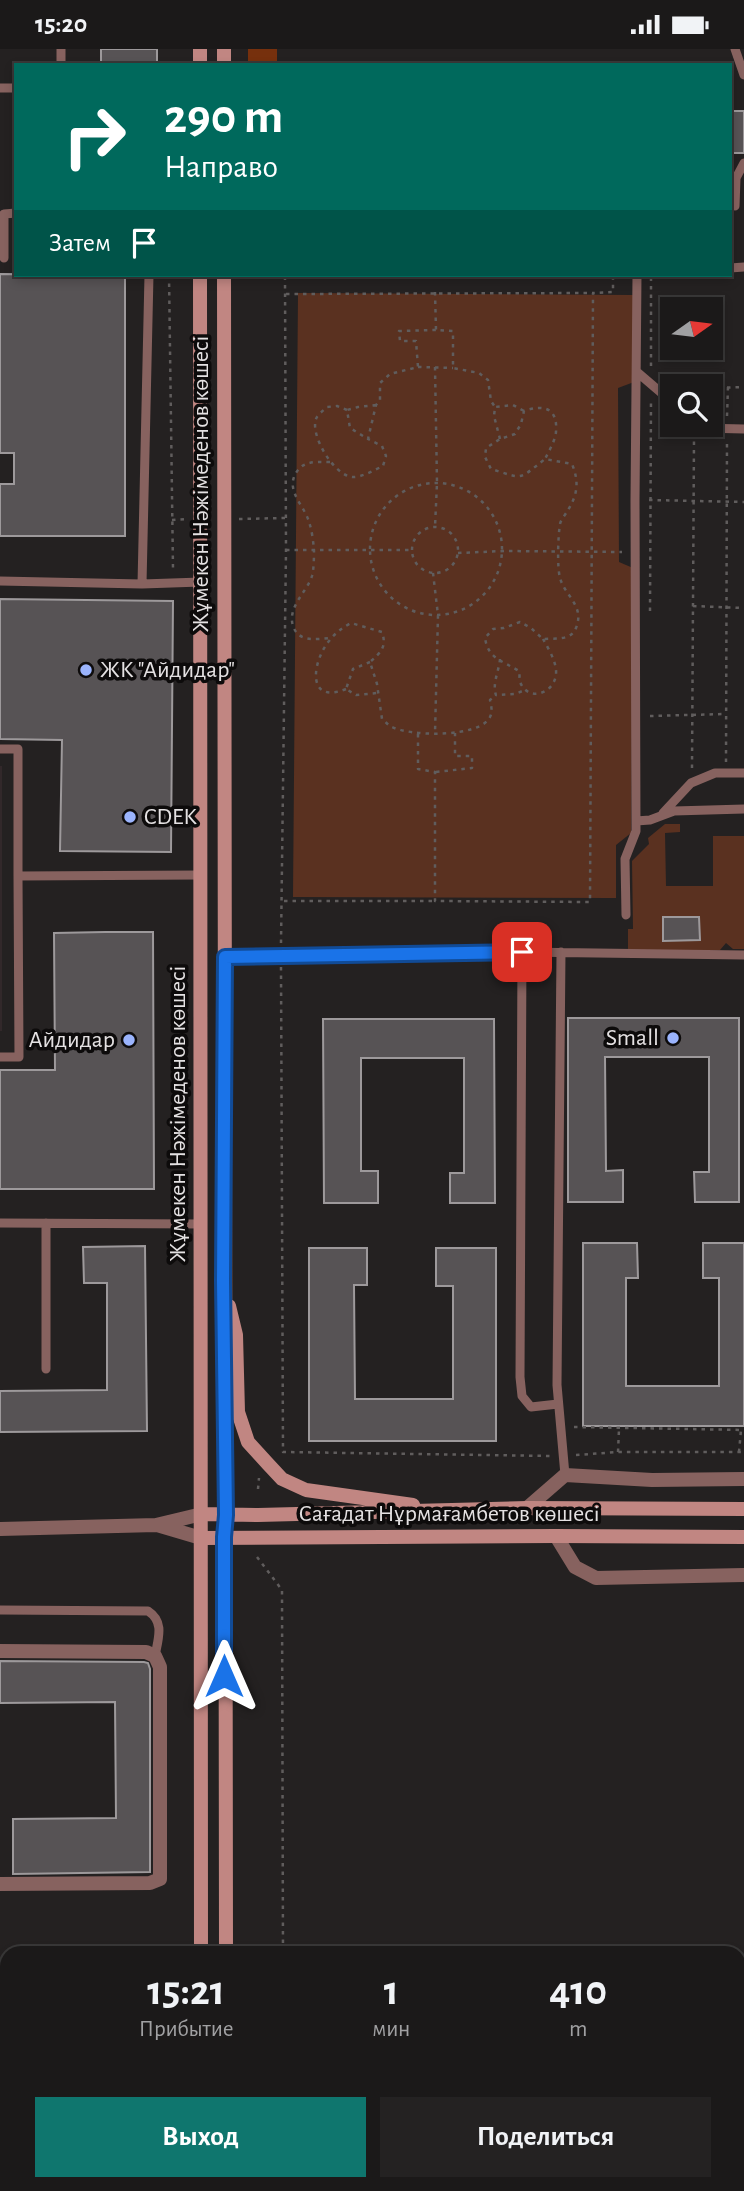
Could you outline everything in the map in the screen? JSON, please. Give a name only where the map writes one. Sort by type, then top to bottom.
[{"type":"main road","name":"Жұмекен Нәжімеденов көшесі","points":[[200,277],[201,1946]]},
{"type":"main road","name":"Жұмекен Нәжімеденов көшесі","points":[[223,277],[226,1946]]},
{"type":"main road","points":[[223,1281],[236,1335],[238,1412],[248,1442],[282,1479],[306,1490],[482,1511]]},
{"type":"main road","name":"Сағадат Нұрмағамбетов көшесі","points":[[202,1514],[482,1511],[527,1508],[744,1509]]},
{"type":"main road","name":"Сағадат Нұрмағамбетов көшесі","points":[[201,1538],[744,1537]]},
{"type":"street","points":[[527,1508],[565,1475],[652,1480],[744,1479]]},
{"type":"street","name":"Сағадат Нұрмағамбетов көшесі","points":[[0,1529],[156,1525],[202,1514]]},
{"type":"street","name":"Сағадат Нұрмағамбетов көшесі","points":[[156,1525],[201,1538]]},
{"type":"street","points":[[556,1536],[575,1566],[596,1578],[744,1575]]},
{"type":"street","points":[[0,1651],[146,1652],[155,1657],[160,1667],[160,1879],[150,1883],[0,1884]]},
{"type":"lane","points":[[735,49],[744,75]]},
{"type":"lane","points":[[736,206],[736,178],[744,163]]},
{"type":"lane","points":[[2,214],[4,258]]},
{"type":"lane","points":[[142,584],[149,277]]},
{"type":"lane","points":[[626,915],[625,859],[636,831],[637,277]]},
{"type":"lane","points":[[637,372],[660,392]]},
{"type":"lane","points":[[723,429],[744,429]]},
{"type":"lane","points":[[0,581],[142,584],[201,582]]},
{"type":"lane","points":[[0,749],[18,749],[19,1057],[0,1057]]},
{"type":"lane","points":[[662,814],[691,783],[715,773],[744,773]]},
{"type":"lane","points":[[636,821],[650,820],[674,811],[744,809]]},
{"type":"lane","points":[[18,876],[200,875]]},
{"type":"lane","points":[[225,957],[522,952],[744,955]]},
{"type":"lane","points":[[522,952],[520,1377],[522,1396],[531,1407],[558,1404]]},
{"type":"lane","points":[[561,952],[557,1357],[558,1404],[565,1475]]},
{"type":"lane","points":[[0,1223],[201,1224]]},
{"type":"lane","points":[[46,1223],[46,1369]]},
{"type":"lane","points":[[0,1610],[148,1611],[154,1615],[160,1627],[155,1657]]},
{"type":"path","points":[[169,277],[174,583]]},
{"type":"path","points":[[285,277],[286,550],[281,955],[283,1452],[564,1456],[618,1452],[741,1452],[742,1430],[561,1426]]},
{"type":"path","points":[[286,293],[593,293],[613,292],[613,277]]},
{"type":"path","points":[[650,616],[652,277]]},
{"type":"path","points":[[435,292],[436,330]]},
{"type":"path","points":[[283,901],[590,902],[593,293]]},
{"type":"path","points":[[418,367],[416,341],[400,341],[399,331],[453,331],[453,368]]},
{"type":"path","points":[[368,439],[376,405],[380,400],[380,383],[390,374],[418,367],[453,368],[480,373],[488,380],[500,439]]},
{"type":"path","points":[[435,367],[435,527]]},
{"type":"path","points":[[723,387],[744,387]]},
{"type":"path","points":[[726,773],[728,387]]},
{"type":"path","points":[[347,410],[351,428],[382,446],[386,456],[383,466],[354,477],[343,475],[330,462],[315,434],[316,419],[327,407],[337,406],[347,410],[376,405]]},
{"type":"path","points":[[495,407],[513,405],[524,411],[538,406],[546,407],[554,416],[556,433],[545,459],[523,476],[514,477],[491,469],[485,457],[486,448],[515,434],[524,411]]},
{"type":"path","points":[[691,783],[694,438]]},
{"type":"path","points":[[543,639],[566,638],[573,634],[578,624],[578,611],[561,579],[559,551],[560,522],[574,499],[578,478],[572,464],[545,459]]},
{"type":"path","points":[[330,462],[306,462],[301,465],[293,479],[293,490],[309,521],[314,550],[312,576],[298,600],[293,614],[293,625],[299,636],[309,639],[330,638]]},
{"type":"path","points":[[424,483],[437,483],[448,483],[471,491],[489,507],[500,529],[504,551],[497,577],[485,594],[469,607],[449,614],[428,615],[408,609],[389,595],[375,576],[369,549],[373,529],[384,507],[401,492],[424,483]]},
{"type":"path","points":[[635,500],[744,502]]},
{"type":"path","points":[[224,518],[285,518]]},
{"type":"path","points":[[435,527],[453,534],[458,552],[450,568],[433,573],[418,565],[412,550],[418,534],[435,527]]},
{"type":"path","points":[[286,550],[412,550]]},
{"type":"path","points":[[458,552],[636,552]]},
{"type":"path","points":[[433,573],[438,615],[435,733]]},
{"type":"path","points":[[693,606],[744,608]]},
{"type":"path","points":[[520,622],[543,639],[554,659],[557,672],[548,691],[538,694],[526,689],[520,682],[519,671],[494,657],[486,649],[485,638],[493,629],[520,622]]},
{"type":"path","points":[[351,623],[382,632],[385,641],[382,651],[370,662],[353,669],[346,689],[326,694],[318,686],[315,672],[318,658],[330,638],[351,623]]},
{"type":"path","points":[[496,695],[494,688],[500,659]]},
{"type":"path","points":[[370,662],[377,684],[382,719],[391,727],[418,734],[455,733],[483,725],[492,712],[489,700],[496,695],[515,694],[526,689]]},
{"type":"path","points":[[346,689],[356,695],[377,693]]},
{"type":"path","points":[[649,716],[726,714]]},
{"type":"path","points":[[418,734],[418,769],[435,772],[472,768],[472,756],[455,756],[455,733]]},
{"type":"path","points":[[435,772],[435,901]]},
{"type":"path","points":[[618,1452],[619,1429]]},
{"type":"path","points":[[258,1489],[259,1476]]},
{"type":"path","points":[[257,1557],[282,1590],[283,1946]]},
{"type":"shaded area","points":[[248,49],[277,49],[277,63],[248,63]]},
{"type":"shaded area","points":[[298,293],[633,295],[634,382],[618,388],[619,562],[633,568],[631,833],[616,845],[616,898],[293,897]]},
{"type":"shaded area","points":[[2,766],[2,1031],[0,1031]]},
{"type":"shaded area","points":[[665,824],[680,824],[680,832],[665,833],[666,886],[713,886],[713,836],[744,836],[744,949],[733,949],[726,943],[720,950],[628,951],[628,929],[633,929],[632,861],[649,844],[648,838]]},
{"type":"building","points":[[101,49],[157,49],[157,63],[101,63]]},
{"type":"building","points":[[732,111],[744,111],[744,153],[732,153]]},
{"type":"building","points":[[0,274],[14,274],[14,277],[125,277],[125,536],[0,536],[0,484],[14,484],[14,453],[0,453]]},
{"type":"building","name":"ЖК \"Айдидар\"","points":[[0,599],[173,601],[171,852],[60,851],[62,740],[0,739]]},
{"type":"building","points":[[663,917],[699,917],[700,940],[663,941]]},
{"type":"building","points":[[153,932],[154,1189],[0,1189],[0,1070],[55,1070],[54,933]]},
{"type":"building","points":[[568,1018],[739,1018],[739,1202],[695,1202],[694,1172],[709,1172],[709,1057],[605,1057],[606,1171],[623,1170],[623,1202],[568,1202]]},
{"type":"building","points":[[323,1019],[494,1019],[495,1203],[450,1203],[450,1173],[464,1173],[464,1058],[361,1058],[361,1171],[378,1171],[378,1203],[324,1203]]},
{"type":"building","points":[[583,1243],[637,1243],[638,1278],[626,1278],[626,1386],[719,1386],[719,1278],[703,1278],[703,1243],[744,1243],[744,1426],[583,1426]]},
{"type":"building","points":[[145,1246],[147,1431],[0,1432],[0,1391],[107,1390],[107,1283],[84,1283],[83,1247]]},
{"type":"building","points":[[309,1248],[367,1248],[367,1285],[354,1285],[355,1399],[453,1399],[453,1286],[436,1286],[436,1248],[496,1248],[496,1441],[309,1441]]},
{"type":"building","points":[[0,1661],[148,1663],[150,1872],[13,1874],[13,1819],[116,1818],[115,1702],[0,1703]]},
{"type":"place","name":"ЖК \"Айдидар\"","points":[[86,670]]},
{"type":"place","name":"CDEK","points":[[130,817]]},
{"type":"place","name":"Small","points":[[673,1038]]},
{"type":"place","name":"Айдидар","points":[[129,1040]]},
{"type":"route","points":[[224,1676],[225,957],[522,952]]}]
